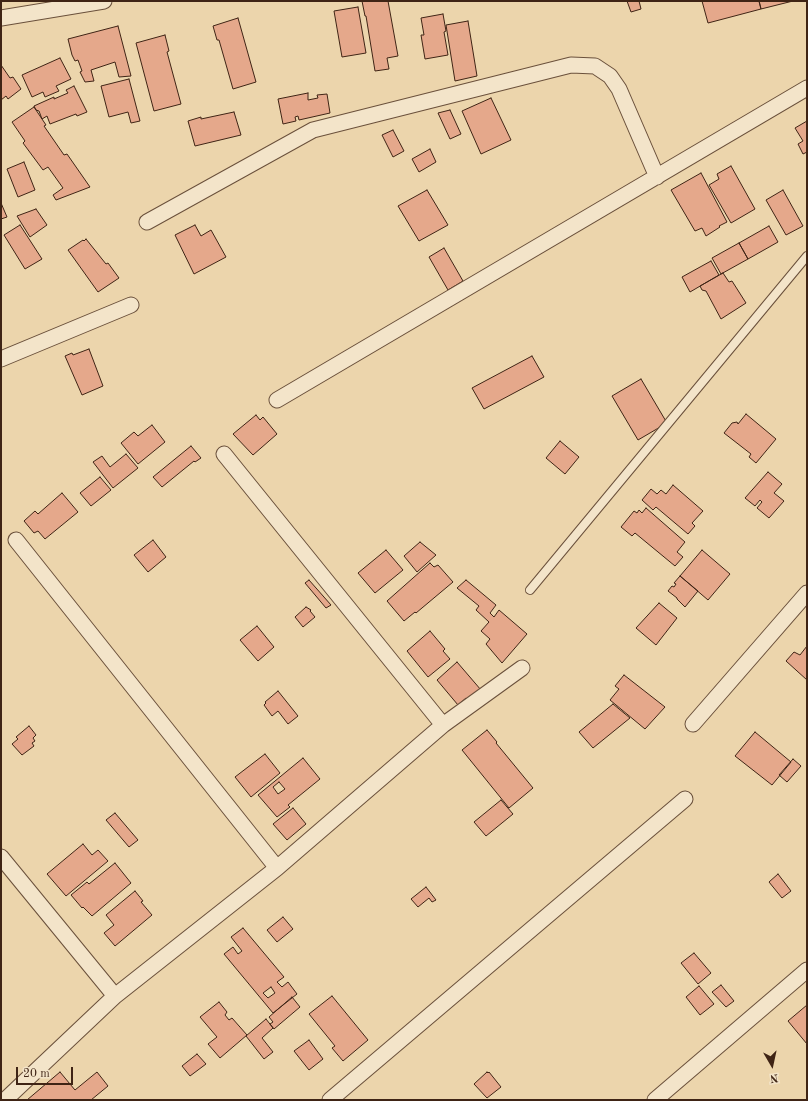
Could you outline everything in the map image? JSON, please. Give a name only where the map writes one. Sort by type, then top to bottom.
[{"type":"street","points":[[1,18],[104,1]]},
{"type":"street","points":[[147,222],[314,130],[571,64],[595,66],[610,76],[618,89],[657,177]]},
{"type":"street","points":[[277,400],[807,88]]},
{"type":"street","points":[[1,359],[131,304]]},
{"type":"street","points":[[224,454],[443,725]]},
{"type":"street","points":[[16,540],[277,868]]},
{"type":"street","points":[[693,724],[807,593]]},
{"type":"street","points":[[4,1100],[115,996],[277,868],[443,725],[522,668]]},
{"type":"street","points":[[330,1100],[685,799]]},
{"type":"street","points":[[1,857],[115,996]]},
{"type":"street","points":[[655,1100],[807,970]]},
{"type":"lane","points":[[530,590],[807,256]]},
{"type":"building","points":[[362,1],[388,1],[398,56],[387,58],[389,69],[375,71]]},
{"type":"building","points":[[627,1],[639,1],[641,9],[631,12]]},
{"type":"building","points":[[702,1],[759,1],[761,9],[708,23]]},
{"type":"building","points":[[759,1],[793,1],[761,9]]},
{"type":"building","points":[[358,7],[366,53],[342,57],[334,11]]},
{"type":"building","points":[[443,14],[448,55],[425,59],[421,35],[424,35],[421,18]]},
{"type":"building","points":[[238,18],[256,82],[233,89],[219,40],[217,40],[213,26]]},
{"type":"building","points":[[468,21],[477,76],[455,81],[446,25]]},
{"type":"building","points":[[118,26],[131,76],[119,77],[115,62],[91,70],[94,81],[85,82],[80,72],[82,71],[78,60],[75,61],[72,55],[68,39]]},
{"type":"building","points":[[165,35],[169,51],[167,52],[181,104],[154,111],[136,43]]},
{"type":"building","points":[[60,58],[71,79],[56,86],[59,91],[45,97],[43,92],[32,97],[22,75]]},
{"type":"building","points":[[1,65],[10,78],[13,77],[21,89],[8,99],[6,96],[1,100]]},
{"type":"building","points":[[129,79],[140,121],[131,123],[128,112],[109,117],[101,86]]},
{"type":"building","points":[[74,86],[87,112],[77,116],[76,114],[50,124],[47,116],[42,119],[39,111],[36,110],[34,106],[54,97],[54,99],[68,93],[66,90]]},
{"type":"building","points":[[308,93],[308,100],[318,98],[317,95],[327,94],[330,113],[299,120],[298,116],[295,117],[296,121],[283,124],[278,99]]},
{"type":"building","points":[[491,98],[511,140],[481,154],[462,111]]},
{"type":"building","points":[[34,107],[46,125],[44,126],[64,155],[67,154],[90,187],[56,200],[53,195],[63,188],[48,167],[43,170],[23,143],[25,141],[12,122]]},
{"type":"building","points":[[450,110],[461,134],[450,139],[438,113]]},
{"type":"building","points":[[234,112],[241,135],[195,146],[188,121],[201,117],[201,119]]},
{"type":"building","points":[[807,121],[807,152],[803,154],[798,144],[803,141],[795,128]]},
{"type":"building","points":[[393,130],[404,151],[393,157],[382,135]]},
{"type":"building","points":[[430,149],[436,162],[419,172],[412,159]]},
{"type":"building","points":[[24,162],[35,190],[18,197],[7,169]]},
{"type":"building","points":[[731,166],[755,209],[731,223],[709,185],[719,179],[717,174]]},
{"type":"building","points":[[701,173],[727,222],[706,236],[702,228],[695,231],[671,190]]},
{"type":"building","points":[[427,190],[448,225],[419,241],[398,206]]},
{"type":"building","points":[[783,190],[803,226],[786,235],[766,200]]},
{"type":"building","points":[[1,203],[7,217],[1,219]]},
{"type":"building","points":[[36,209],[47,225],[30,237],[17,216]]},
{"type":"building","points":[[20,225],[42,259],[25,269],[4,235]]},
{"type":"building","points":[[195,225],[201,236],[211,230],[226,257],[194,274],[175,235]]},
{"type":"building","points":[[769,226],[778,242],[748,259],[739,243]]},
{"type":"building","points":[[86,239],[106,264],[108,263],[119,278],[98,292],[68,250]]},
{"type":"building","points":[[739,243],[748,259],[721,274],[712,258]]},
{"type":"building","points":[[444,248],[463,281],[448,290],[429,257]]},
{"type":"building","points":[[711,261],[719,275],[690,292],[682,277]]},
{"type":"building","points":[[723,273],[729,282],[732,281],[746,303],[721,319],[706,291],[702,290],[700,286]]},
{"type":"building","points":[[89,349],[103,386],[82,395],[65,356],[72,353],[73,355]]},
{"type":"building","points":[[532,356],[544,377],[484,409],[472,388]]},
{"type":"building","points":[[641,379],[667,423],[638,440],[612,396]]},
{"type":"building","points":[[746,414],[776,439],[756,463],[749,457],[751,454],[724,433],[732,423],[737,422],[738,424]]},
{"type":"building","points":[[256,415],[260,420],[263,417],[277,434],[253,455],[233,434]]},
{"type":"building","points":[[152,425],[165,442],[138,464],[121,443],[134,432],[138,436]]},
{"type":"building","points":[[560,441],[579,457],[565,474],[546,458]]},
{"type":"building","points":[[191,446],[201,458],[195,462],[194,461],[162,487],[153,477]]},
{"type":"building","points":[[126,454],[138,468],[113,488],[93,462],[102,456],[110,467]]},
{"type":"building","points":[[768,472],[782,484],[774,493],[784,501],[769,518],[757,508],[762,502],[760,500],[755,506],[745,498]]},
{"type":"building","points":[[100,477],[111,490],[91,506],[80,493]]},
{"type":"building","points":[[673,485],[703,511],[692,523],[695,526],[688,534],[656,507],[653,510],[642,500],[651,489],[657,494],[661,490],[666,494]]},
{"type":"building","points":[[62,493],[78,512],[45,539],[38,531],[34,533],[24,521],[35,511],[38,514]]},
{"type":"building","points":[[646,508],[685,542],[677,552],[683,557],[675,566],[635,533],[632,536],[621,527],[634,511],[637,513],[639,510],[642,513]]},
{"type":"building","points":[[153,540],[166,557],[148,572],[134,555]]},
{"type":"building","points":[[420,542],[436,555],[417,572],[404,556]]},
{"type":"building","points":[[386,550],[403,570],[375,593],[358,573]]},
{"type":"building","points":[[702,550],[730,574],[708,600],[680,576]]},
{"type":"building","points":[[430,563],[434,567],[438,565],[453,582],[416,613],[415,612],[404,621],[387,601]]},
{"type":"building","points":[[680,576],[698,591],[685,607],[668,591],[672,586],[674,587],[676,584],[674,583]]},
{"type":"building","points":[[309,580],[331,605],[326,608],[305,583]]},
{"type":"building","points":[[466,580],[496,605],[490,613],[494,617],[499,610],[527,634],[502,663],[486,644],[490,639],[481,631],[489,622],[476,610],[479,606],[457,588]]},
{"type":"building","points":[[659,603],[677,618],[656,645],[636,628]]},
{"type":"building","points":[[306,607],[311,610],[310,611],[315,617],[303,627],[295,617]]},
{"type":"building","points":[[257,626],[274,647],[258,661],[240,640]]},
{"type":"building","points":[[430,631],[445,649],[443,651],[450,659],[428,677],[407,651]]},
{"type":"building","points":[[807,646],[807,680],[786,661],[794,652],[800,655]]},
{"type":"building","points":[[457,662],[481,690],[468,701],[466,698],[458,705],[437,680]]},
{"type":"building","points":[[624,675],[665,707],[645,729],[610,700],[619,689],[615,686]]},
{"type":"building","points":[[278,691],[298,716],[288,724],[278,711],[272,716],[264,705],[266,703],[265,702]]},
{"type":"building","points":[[613,704],[630,718],[593,748],[579,732]]},
{"type":"building","points":[[29,726],[36,735],[33,738],[35,741],[32,743],[34,746],[22,755],[12,744],[18,739],[16,737]]},
{"type":"building","points":[[487,730],[533,788],[509,808],[462,750]]},
{"type":"building","points":[[755,732],[791,762],[772,785],[735,756]]},
{"type":"building","points":[[265,754],[280,773],[251,797],[235,777]]},
{"type":"building","points":[[303,758],[320,779],[288,805],[290,807],[277,817],[258,795]],"holes":[[[279,782],[285,789],[278,794],[273,787]]]},
{"type":"building","points":[[793,759],[801,766],[787,782],[779,775]]},
{"type":"building","points":[[501,800],[513,814],[486,836],[474,822]]},
{"type":"building","points":[[293,808],[306,824],[287,840],[273,824]]},
{"type":"building","points":[[115,813],[138,840],[129,847],[106,820]]},
{"type":"building","points":[[83,844],[92,855],[98,850],[108,861],[66,896],[47,874]]},
{"type":"building","points":[[115,863],[131,883],[92,916],[83,907],[82,908],[71,895],[87,882],[89,884]]},
{"type":"building","points":[[778,874],[791,891],[782,898],[769,882]]},
{"type":"building","points":[[426,887],[436,900],[432,902],[429,898],[418,907],[411,899]]},
{"type":"building","points":[[135,891],[143,901],[141,902],[152,915],[115,946],[104,933],[114,925],[106,915]]},
{"type":"building","points":[[283,917],[293,929],[277,942],[267,930]]},
{"type":"building","points":[[243,928],[284,977],[277,982],[282,987],[288,982],[297,994],[273,1013],[224,954],[233,947],[238,954],[242,951],[231,937]],"holes":[[[271,987],[275,993],[268,998],[263,993]]]},
{"type":"building","points":[[694,953],[711,973],[698,984],[681,963]]},
{"type":"building","points":[[721,985],[734,1001],[726,1007],[712,992]]},
{"type":"building","points":[[699,986],[714,1004],[700,1015],[686,997]]},
{"type":"building","points":[[332,996],[368,1040],[343,1061],[332,1048],[335,1046],[309,1014]]},
{"type":"building","points":[[292,997],[300,1007],[274,1029],[270,1024],[273,1022],[269,1017]]},
{"type":"building","points":[[219,1002],[227,1012],[225,1015],[229,1020],[232,1018],[247,1035],[220,1058],[208,1044],[217,1037],[200,1017]]},
{"type":"building","points":[[807,1005],[807,1044],[788,1021]]},
{"type":"building","points":[[266,1019],[273,1028],[262,1038],[273,1052],[264,1059],[246,1036]]},
{"type":"building","points":[[309,1040],[323,1059],[309,1070],[294,1051]]},
{"type":"building","points":[[197,1054],[206,1064],[190,1076],[182,1066]]},
{"type":"building","points":[[60,1072],[75,1090],[97,1072],[108,1086],[91,1100],[27,1100]]},
{"type":"building","points":[[487,1072],[489,1072],[501,1087],[487,1098],[474,1084]]}]
